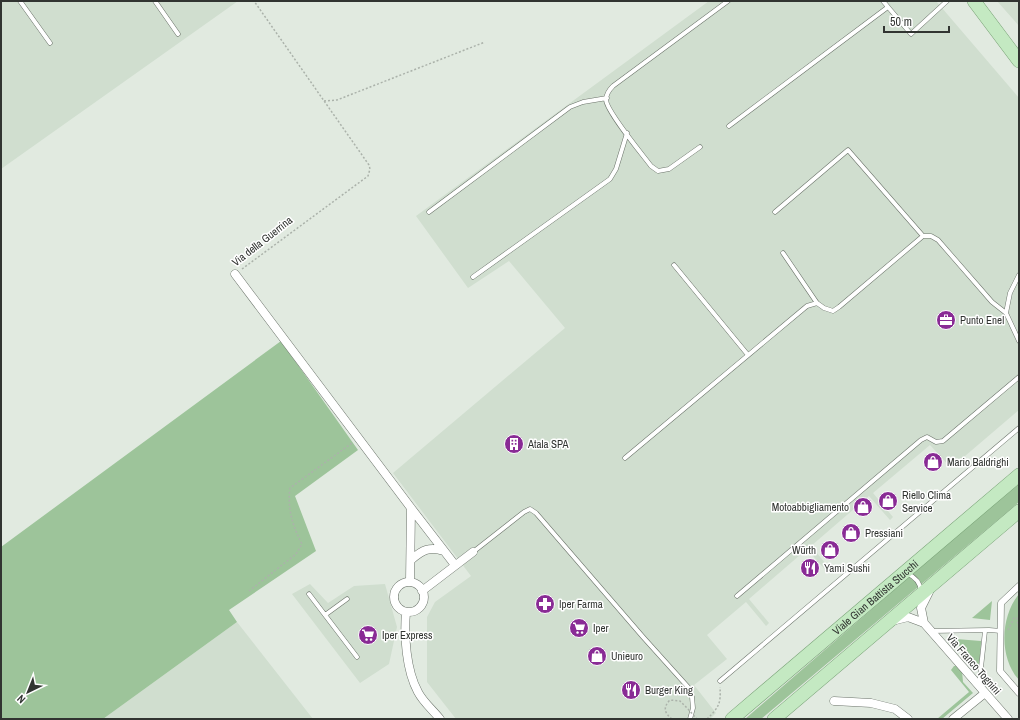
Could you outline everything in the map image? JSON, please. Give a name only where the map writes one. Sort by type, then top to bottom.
[{"type":"main road","points":[[976,3],[1019,47]]},
{"type":"main road","points":[[976,3],[1019,61]]},
{"type":"main road","name":"Viale Gian Battista Stucchi","points":[[732,719],[1019,475]]},
{"type":"main road","points":[[774,719],[1019,511]]},
{"type":"street","name":"Via della Guerrina","points":[[235,274],[411,508],[456,565]]},
{"type":"street","points":[[410,582],[411,508]]},
{"type":"street","points":[[411,560],[419,553],[427,549],[436,548],[444,551]]},
{"type":"street","points":[[422,591],[473,552]]},
{"type":"street","points":[[410,582],[415,584],[422,591],[422,605],[415,611],[406,612],[399,609],[395,603],[394,594],[398,587],[402,584],[410,582]]},
{"type":"street","points":[[1019,586],[1001,603],[1000,671],[1019,693]]},
{"type":"street","points":[[887,623],[908,618],[924,623],[921,608],[926,590]]},
{"type":"street","points":[[406,612],[405,625],[409,667],[418,692],[440,719]]},
{"type":"street","name":"Via Franco Tognini","points":[[924,623],[1008,719]]},
{"type":"street","points":[[953,719],[985,693]]},
{"type":"street","points":[[834,701],[871,703],[895,710],[908,719]]},
{"type":"lane","points":[[20,1],[50,43]]},
{"type":"lane","points":[[155,1],[178,34]]},
{"type":"lane","points":[[700,147],[669,169],[658,171],[650,166],[626,133],[608,107],[607,98],[609,90],[613,86],[728,1]]},
{"type":"lane","points":[[883,1],[911,34],[947,1]]},
{"type":"lane","points":[[729,126],[888,7]]},
{"type":"lane","points":[[429,212],[570,108],[583,102],[607,98]]},
{"type":"lane","points":[[473,277],[610,179],[616,169],[626,133]]},
{"type":"lane","points":[[775,212],[848,150],[923,236]]},
{"type":"lane","points":[[783,253],[817,303],[824,308],[833,311],[923,236],[931,236],[938,240],[992,302],[1006,313],[1019,341]]},
{"type":"lane","points":[[674,265],[748,355]]},
{"type":"lane","points":[[1006,313],[1010,293],[1019,276]]},
{"type":"lane","points":[[625,458],[806,306],[817,303]]},
{"type":"lane","points":[[736,596],[921,440],[927,437],[936,442],[943,441],[1019,377]]},
{"type":"lane","points":[[720,681],[1019,428]]},
{"type":"lane","points":[[473,552],[524,512],[530,509],[536,513],[688,687],[693,702],[690,719]]},
{"type":"lane","points":[[904,572],[916,580],[926,590]]},
{"type":"lane","points":[[309,594],[357,657]]},
{"type":"lane","points":[[325,615],[347,599]]},
{"type":"lane","points":[[932,631],[985,631],[1001,634]]},
{"type":"lane","points":[[979,686],[985,631]]},
{"type":"path","name":"Via della Guerrina","points":[[235,274],[368,176],[370,172],[369,165],[254,1]]},
{"type":"path","points":[[324,101],[337,100],[485,42]]},
{"type":"path","points":[[249,591],[296,554],[302,544],[295,530],[290,508],[290,488],[359,439]]},
{"type":"path","points":[[1001,634],[1004,638],[1014,618],[1017,618],[1019,631]]},
{"type":"path","points":[[707,719],[716,710],[721,700],[720,681]]},
{"type":"path","points":[[672,719],[666,714],[665,709],[666,704],[670,700],[675,699],[684,705],[696,719]]},
{"type":"shaded area","points":[[1,1],[238,1],[1,169]]},
{"type":"shaded area","points":[[709,1],[936,1],[1019,98],[1019,410],[951,468],[930,445],[873,493],[893,517],[890,520],[869,496],[811,546],[831,570],[828,573],[807,549],[749,599],[769,623],[766,626],[746,602],[707,635],[727,659],[694,685],[716,713],[710,719],[456,719],[427,682],[427,617],[435,602],[471,576],[393,473],[565,328],[509,261],[468,288],[416,216]]},
{"type":"shaded area","points":[[997,1],[1019,1],[1019,26]]},
{"type":"shaded area","points":[[310,584],[328,603],[354,586],[385,584],[397,627],[389,664],[360,683],[292,594]]},
{"type":"shaded area","points":[[237,622],[313,719],[103,719]]},
{"type":"green space","points":[[281,341],[358,450],[295,496],[316,551],[229,610],[237,622],[103,719],[1,719],[1,547]]},
{"type":"green space","points":[[1019,482],[1019,502],[761,719],[745,719]]},
{"type":"green space","points":[[1019,594],[1019,680],[1012,671],[1008,661],[1004,637],[1008,614]]},
{"type":"green space","points":[[992,601],[990,620],[972,618]]},
{"type":"green space","points":[[956,639],[981,641],[979,666],[976,666],[957,643]]},
{"type":"green space","points":[[954,666],[962,671],[963,682],[973,693],[942,719],[937,719],[969,692],[951,670]]},
{"type":"place","name":"Punto Enel","points":[[946,320]]},
{"type":"place","name":"Atala SPA","points":[[514,444]]},
{"type":"place","name":"Mario Baldrighi","points":[[933,462]]},
{"type":"place","name":"Riello Clima Service","points":[[888,501]]},
{"type":"place","name":"Motoabbigliamento","points":[[863,507]]},
{"type":"place","name":"Pressiani","points":[[851,533]]},
{"type":"place","name":"Würth","points":[[830,550]]},
{"type":"place","name":"Yami Sushi","points":[[810,568]]},
{"type":"place","name":"Iper Farma","points":[[545,604]]},
{"type":"place","name":"Iper","points":[[579,628]]},
{"type":"place","name":"Iper Express","points":[[368,635]]},
{"type":"place","name":"Unieuro","points":[[597,656]]},
{"type":"place","name":"Burger King","points":[[631,690]]}]
